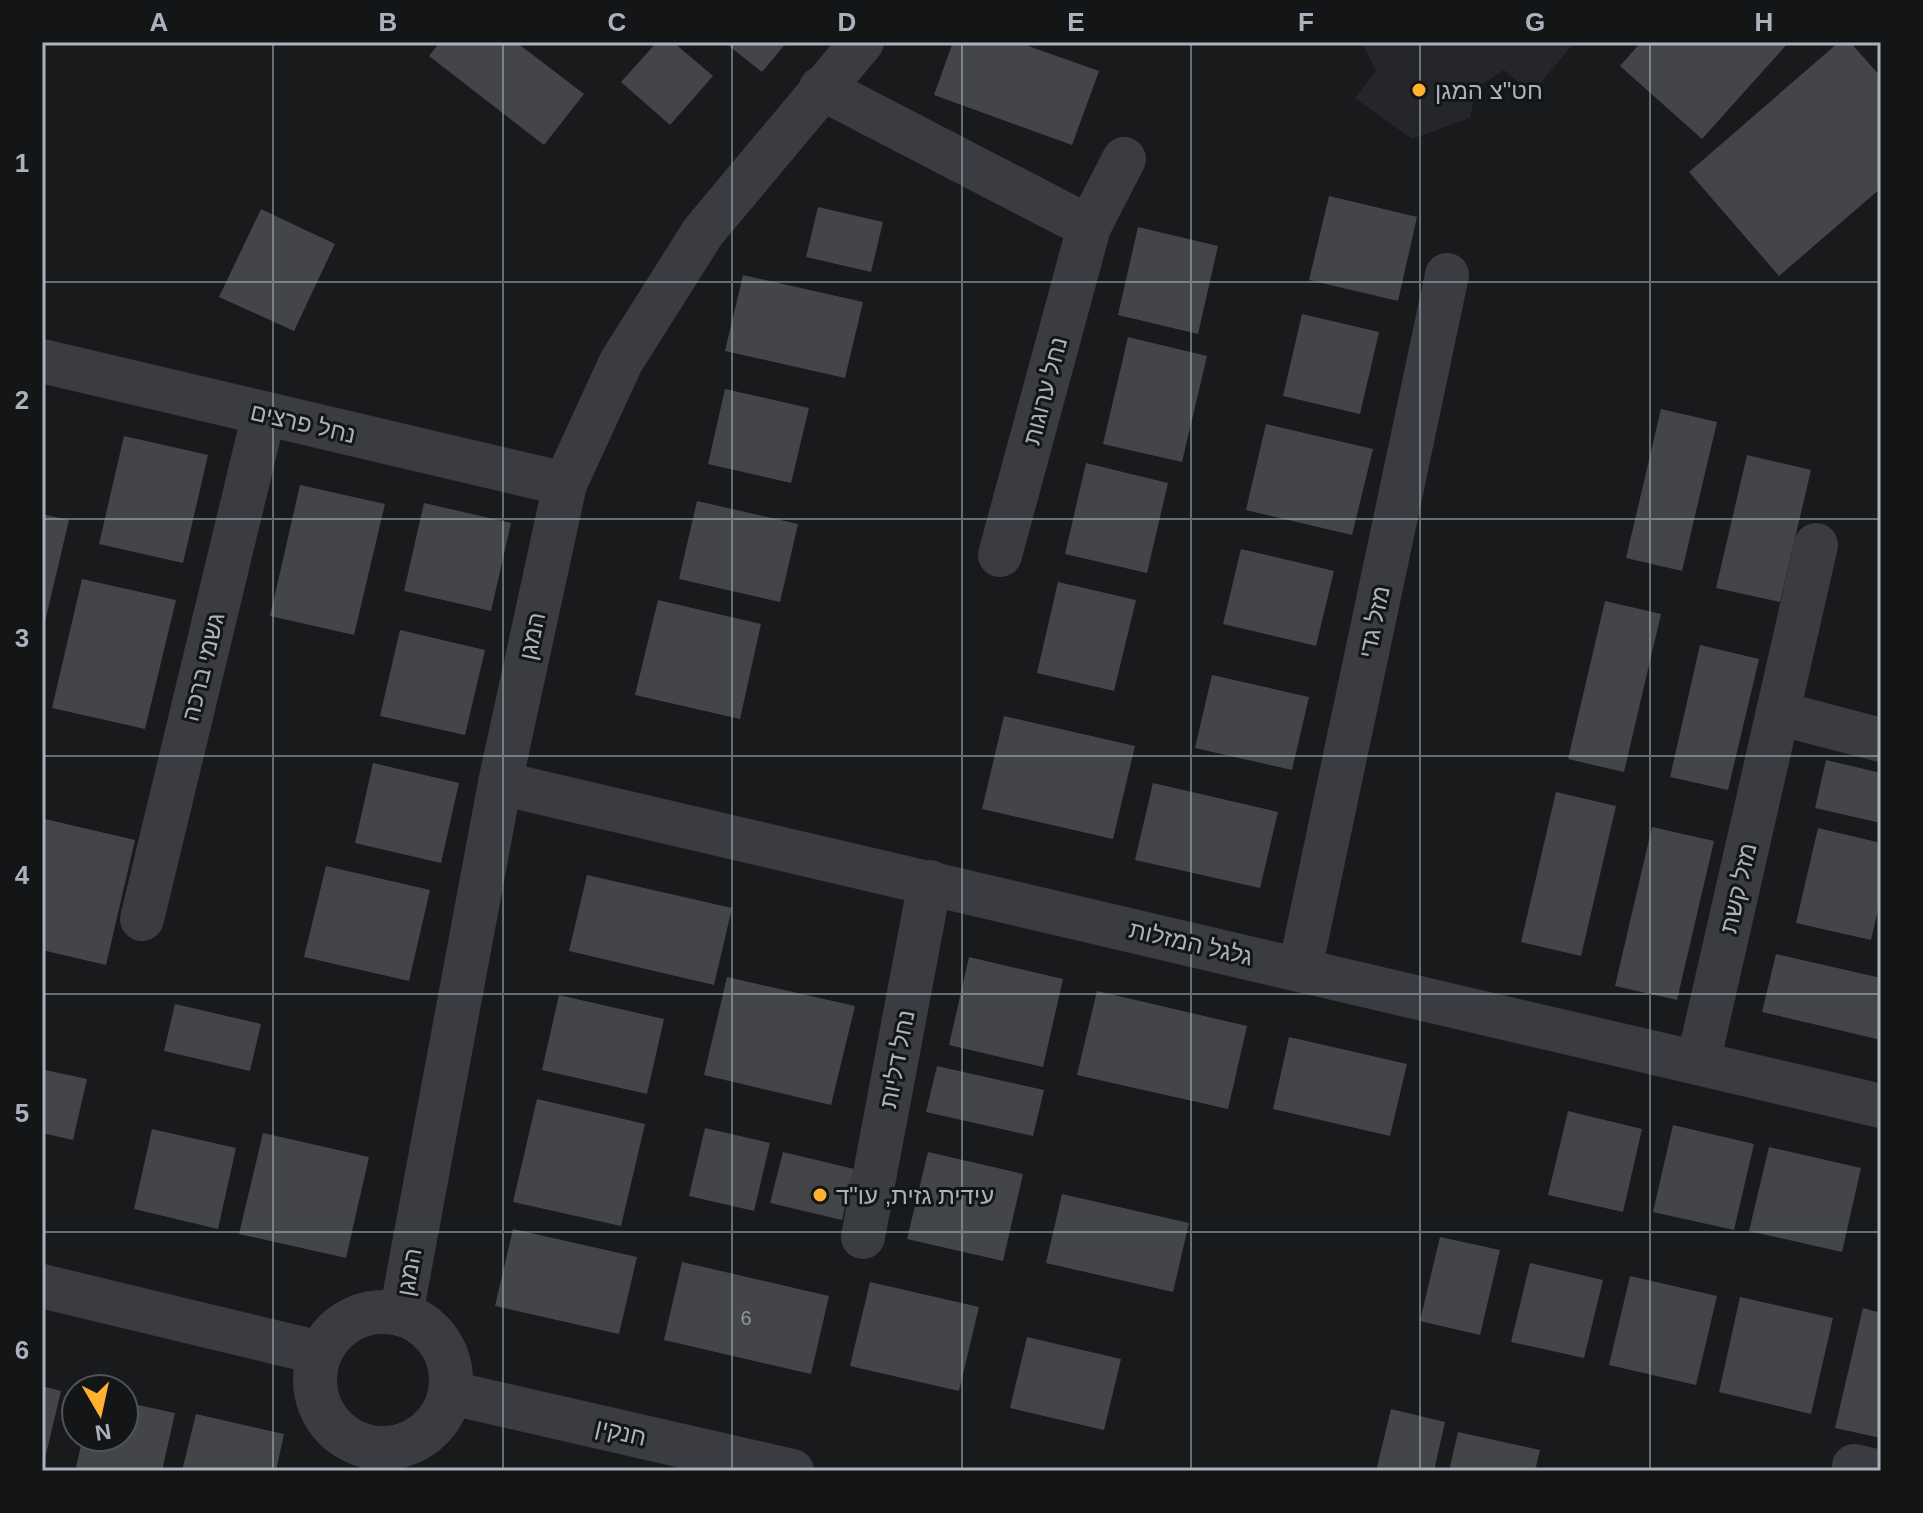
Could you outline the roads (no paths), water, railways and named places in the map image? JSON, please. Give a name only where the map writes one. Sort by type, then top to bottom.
[{"type":"street","name":"המגן","points":[[401,1314],[500,783],[565,484],[621,362],[703,232],[862,42]]},
{"type":"street","points":[[821,88],[1089,227]]},
{"type":"street","name":"נחל ערוגות","points":[[1000,555],[1089,227],[1124,159]]},
{"type":"street","name":"מזל גדי","points":[[1300,969],[1447,275]]},
{"type":"street","name":"נחל פרצים","points":[[42,361],[565,484]]},
{"type":"street","name":"גשמי ברכה","points":[[142,919],[264,414]]},
{"type":"street","name":"מזל קשת","points":[[1698,1063],[1816,545]]},
{"type":"street","points":[[1778,713],[1881,740]]},
{"type":"street","name":"גלגל המזלות","points":[[500,783],[1881,1106]]},
{"type":"street","name":"נחל דליות","points":[[863,1237],[930,882]]},
{"type":"street","points":[[42,1286],[320,1353]]},
{"type":"street","points":[[372,1313],[401,1314],[428,1329],[446,1353],[452,1372],[451,1393],[442,1415],[427,1433],[406,1445],[383,1448],[356,1458],[320,1407],[314,1380],[320,1353],[330,1336],[345,1323],[372,1313]]},
{"type":"street","name":"חנקין","points":[[451,1393],[792,1471]]},
{"type":"place","name":"חט\"צ המגן","points":[[1419,90]]},
{"type":"place","name":"עידית גזית, עו\"ד","points":[[820,1195]]}]
